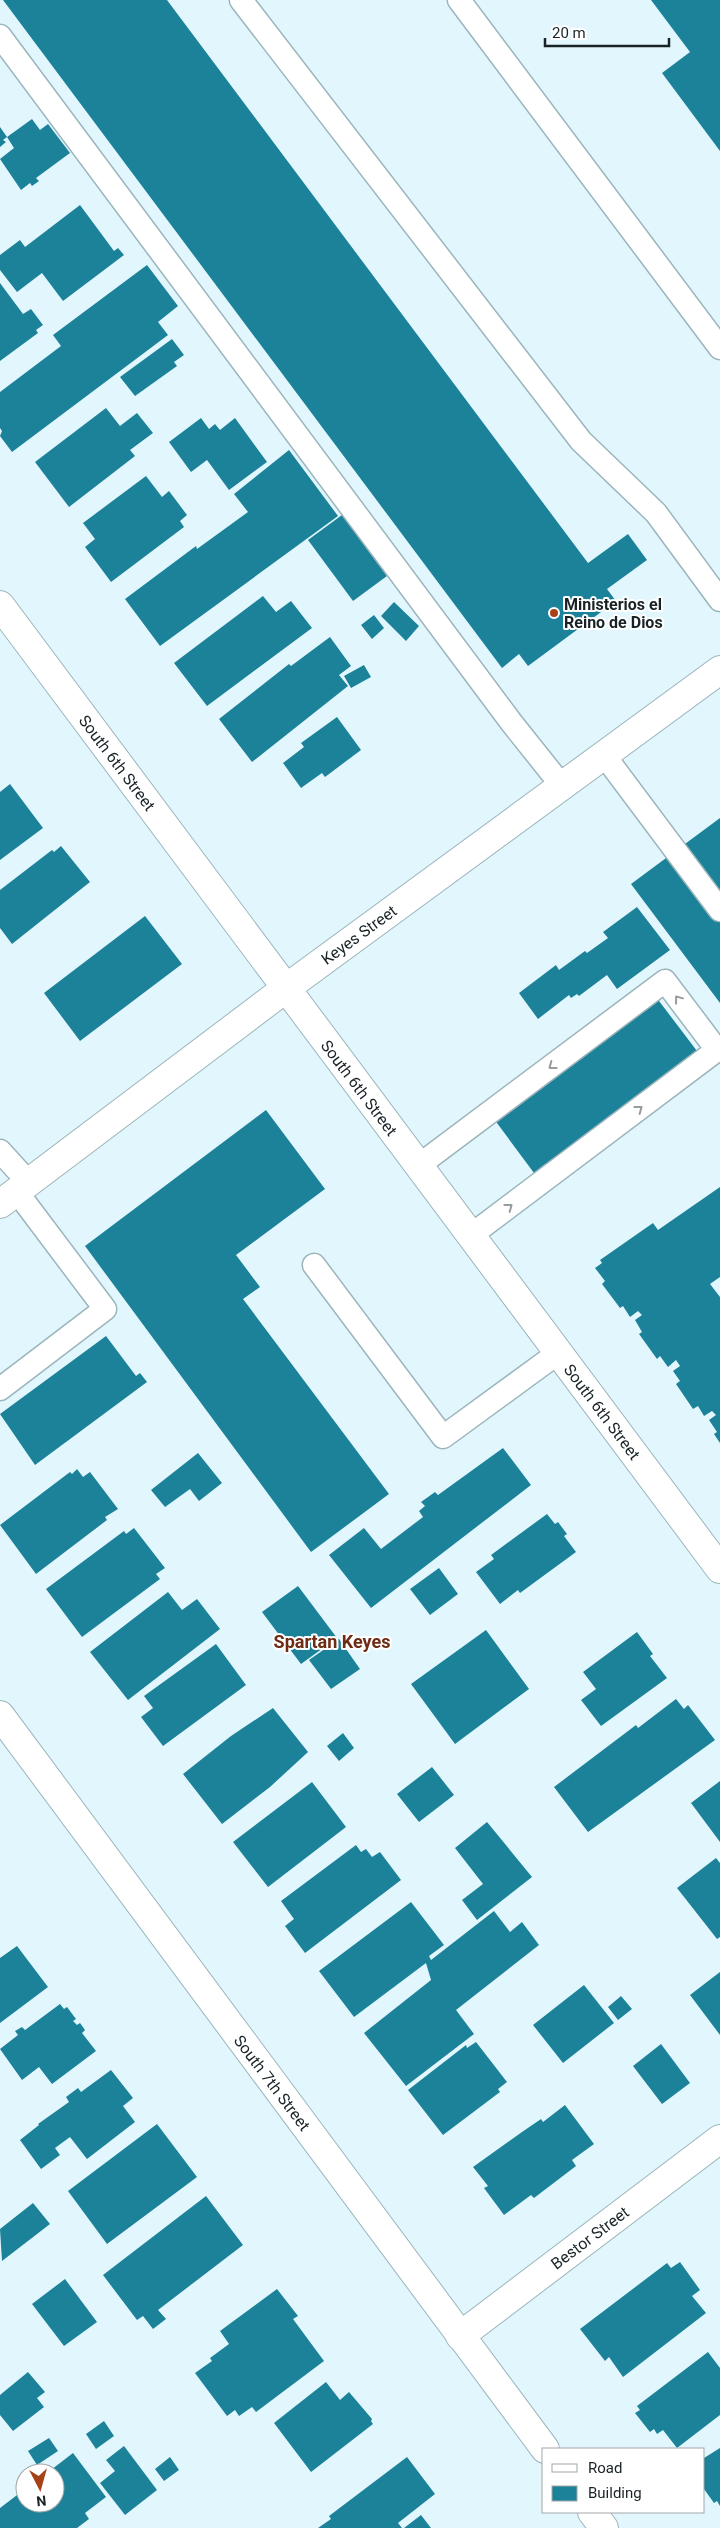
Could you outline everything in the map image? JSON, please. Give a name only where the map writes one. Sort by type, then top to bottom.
[{"type":"street","name":"South 6th Street","points":[[0,605],[720,1569]]},
{"type":"street","name":"Keyes Street","points":[[15,1193],[285,989],[720,670]]},
{"type":"street","name":"South 7th Street","points":[[0,1715],[544,2448]]},
{"type":"street","name":"Bestor Street","points":[[460,2336],[720,2139]]},
{"type":"street","points":[[593,2513],[604,2528]]},
{"type":"lane","points":[[241,0],[581,441],[656,513],[720,600]]},
{"type":"lane","points":[[459,0],[720,348]]},
{"type":"lane","points":[[0,36],[510,722],[562,786]]},
{"type":"lane","points":[[604,755],[720,910]]},
{"type":"lane","points":[[418,1166],[664,981],[717,1050],[470,1236]]},
{"type":"lane","points":[[0,1151],[15,1193],[106,1309],[0,1389]]},
{"type":"lane","points":[[314,1265],[443,1437],[558,1353]]},
{"type":"building","points":[[3,0],[167,0],[588,563],[628,534],[647,560],[607,589],[616,601],[528,666],[519,654],[502,668]]},
{"type":"building","points":[[651,0],[720,0],[720,151],[662,73],[690,52]]},
{"type":"building","points":[[32,119],[40,130],[48,124],[70,153],[36,178],[39,181],[32,186],[30,183],[21,190],[0,159],[14,148],[7,137]]},
{"type":"building","points":[[0,127],[7,137],[3,140],[6,142],[0,147]]},
{"type":"building","points":[[80,205],[114,251],[118,248],[124,255],[63,301],[42,273],[17,292],[0,270],[0,255],[20,240],[25,247]]},
{"type":"building","points":[[147,265],[178,306],[158,322],[168,335],[12,452],[0,436],[2,431],[0,428],[0,392],[61,346],[53,335]]},
{"type":"building","points":[[0,283],[23,314],[31,309],[43,325],[36,330],[38,333],[0,361]]},
{"type":"building","points":[[172,339],[184,355],[174,362],[177,366],[135,396],[120,377]]},
{"type":"building","points":[[106,408],[120,426],[137,413],[153,433],[130,450],[135,456],[69,507],[35,462]]},
{"type":"building","points":[[201,418],[209,429],[215,424],[220,430],[235,418],[267,462],[229,490],[207,460],[191,472],[169,442]]},
{"type":"building","points":[[289,450],[338,516],[160,646],[125,599],[196,546],[197,549],[248,512],[234,494]]},
{"type":"building","points":[[146,476],[162,497],[169,491],[187,515],[180,521],[184,527],[111,582],[85,547],[95,539],[83,523]]},
{"type":"building","points":[[342,515],[387,576],[353,601],[308,540]]},
{"type":"building","points":[[263,596],[276,612],[291,601],[312,628],[207,706],[174,663]]},
{"type":"building","points":[[394,602],[419,626],[406,641],[381,616]]},
{"type":"building","points":[[374,615],[384,628],[372,639],[361,625]]},
{"type":"building","points":[[330,637],[351,666],[339,675],[348,686],[252,762],[219,719],[289,664],[291,666]]},
{"type":"building","points":[[364,665],[371,677],[351,688],[344,676]]},
{"type":"building","points":[[337,717],[361,750],[325,777],[322,773],[301,788],[283,763],[304,747],[301,743]]},
{"type":"building","points":[[10,784],[43,828],[0,860],[0,792]]},
{"type":"building","points":[[720,818],[720,1003],[631,884]]},
{"type":"building","points":[[61,846],[90,882],[12,944],[0,928],[0,890],[52,850],[54,852]]},
{"type":"building","points":[[637,907],[670,950],[617,989],[607,975],[579,996],[577,994],[571,998],[569,995],[538,1019],[519,993],[556,965],[559,970],[585,951],[587,953],[608,938],[603,932]]},
{"type":"building","points":[[145,916],[182,964],[80,1041],[44,993]]},
{"type":"building","points":[[656,997],[697,1051],[689,1057],[691,1058],[547,1166],[545,1164],[534,1173],[494,1119]]},
{"type":"building","points":[[266,1110],[325,1189],[236,1255],[260,1287],[243,1299],[389,1494],[311,1552],[85,1246]]},
{"type":"building","points":[[720,1187],[720,1277],[710,1284],[720,1297],[720,1443],[714,1434],[717,1432],[709,1420],[716,1415],[712,1411],[704,1416],[698,1406],[693,1409],[676,1384],[680,1381],[673,1371],[680,1366],[676,1360],[668,1367],[660,1356],[657,1359],[639,1334],[642,1332],[635,1320],[642,1315],[638,1311],[630,1317],[623,1306],[620,1308],[602,1284],[605,1281],[595,1268],[602,1263],[600,1260],[653,1223],[658,1230]]},
{"type":"building","points":[[106,1336],[136,1376],[140,1373],[147,1382],[35,1465],[0,1414]]},
{"type":"building","points":[[503,1448],[531,1485],[371,1608],[329,1555],[364,1528],[381,1549],[423,1517],[419,1511],[425,1506],[421,1502],[435,1492],[438,1495]]},
{"type":"building","points":[[198,1453],[222,1483],[199,1501],[190,1489],[165,1507],[151,1490]]},
{"type":"building","points":[[77,1469],[83,1477],[90,1472],[118,1509],[105,1517],[107,1520],[36,1574],[0,1525],[70,1472],[72,1474]]},
{"type":"building","points":[[547,1514],[555,1524],[558,1522],[567,1534],[564,1536],[576,1552],[520,1593],[518,1590],[500,1604],[476,1572],[494,1559],[491,1555]]},
{"type":"building","points":[[134,1528],[165,1568],[156,1574],[160,1579],[82,1637],[46,1589],[124,1531],[126,1534]]},
{"type":"building","points":[[439,1568],[458,1594],[430,1615],[410,1589]]},
{"type":"building","points":[[298,1586],[337,1638],[301,1664],[262,1612]]},
{"type":"building","points":[[168,1592],[182,1610],[197,1599],[220,1629],[128,1700],[90,1652]]},
{"type":"building","points":[[486,1630],[529,1689],[455,1744],[411,1684]]},
{"type":"building","points":[[637,1632],[653,1654],[650,1656],[667,1678],[601,1726],[581,1700],[596,1689],[583,1672]]},
{"type":"building","points":[[339,1639],[360,1669],[331,1689],[309,1660]]},
{"type":"building","points":[[216,1644],[246,1685],[163,1746],[141,1717],[153,1708],[144,1696]]},
{"type":"building","points":[[676,1699],[684,1709],[688,1705],[715,1740],[588,1832],[554,1787],[636,1725],[638,1728]]},
{"type":"building","points":[[273,1708],[308,1752],[270,1787],[222,1824],[183,1774],[231,1736]]},
{"type":"building","points":[[343,1733],[354,1748],[339,1761],[327,1746]]},
{"type":"building","points":[[432,1767],[454,1795],[419,1822],[397,1794]]},
{"type":"building","points":[[720,1781],[720,1842],[691,1803]]},
{"type":"building","points":[[312,1782],[346,1827],[268,1887],[233,1842]]},
{"type":"building","points":[[487,1822],[532,1877],[477,1920],[462,1900],[483,1884],[455,1848]]},
{"type":"building","points":[[356,1845],[361,1852],[366,1849],[372,1857],[380,1852],[401,1880],[305,1953],[285,1926],[294,1919],[281,1901]]},
{"type":"building","points":[[716,1858],[720,1863],[720,1937],[717,1939],[677,1888]]},
{"type":"building","points":[[411,1902],[444,1945],[429,1956],[431,1960],[494,1911],[510,1932],[522,1922],[539,1945],[456,2010],[474,2034],[406,2086],[364,2033],[431,1980],[426,1963],[354,2017],[319,1971]]},
{"type":"building","points":[[17,1946],[48,1987],[0,2023],[0,1958]]},
{"type":"building","points":[[720,1972],[720,2035],[690,1995]]},
{"type":"building","points":[[584,1985],[614,2023],[563,2063],[533,2025]]},
{"type":"building","points":[[621,1996],[632,2009],[618,2020],[608,2007]]},
{"type":"building","points":[[60,2004],[64,2009],[67,2007],[76,2019],[73,2021],[77,2025],[80,2023],[85,2030],[82,2033],[96,2051],[52,2084],[39,2067],[22,2080],[0,2049],[18,2035],[15,2031],[22,2027],[25,2030]]},
{"type":"building","points":[[476,2042],[507,2082],[498,2089],[500,2092],[443,2135],[408,2090],[466,2045],[467,2048]]},
{"type":"building","points":[[661,2044],[690,2083],[662,2104],[633,2066]]},
{"type":"building","points":[[111,2070],[133,2098],[123,2106],[135,2122],[87,2159],[70,2137],[55,2148],[60,2155],[41,2169],[20,2140],[38,2124],[69,2102],[66,2097],[78,2088],[81,2092]]},
{"type":"building","points":[[565,2105],[594,2144],[572,2160],[576,2166],[534,2198],[531,2195],[504,2215],[484,2188],[488,2186],[473,2167],[541,2119],[543,2122]]},
{"type":"building","points":[[157,2124],[197,2177],[107,2244],[68,2191]]},
{"type":"building","points":[[206,2196],[243,2245],[158,2310],[166,2319],[153,2329],[143,2316],[137,2320],[103,2275]]},
{"type":"building","points":[[33,2203],[50,2224],[2,2261],[0,2229]]},
{"type":"building","points":[[680,2262],[700,2290],[692,2296],[706,2313],[623,2377],[609,2357],[605,2361],[580,2329],[667,2263],[671,2268]]},
{"type":"building","points":[[65,2279],[97,2322],[64,2346],[32,2304]]},
{"type":"building","points":[[277,2289],[298,2316],[293,2319],[324,2361],[256,2412],[252,2407],[239,2416],[235,2410],[227,2416],[195,2373],[212,2361],[210,2358],[229,2344],[220,2331]]},
{"type":"building","points":[[708,2352],[720,2368],[720,2415],[677,2448],[663,2430],[657,2434],[654,2429],[650,2432],[635,2413],[640,2410],[637,2406]]},
{"type":"building","points":[[28,2372],[45,2392],[37,2398],[44,2407],[13,2431],[0,2415],[0,2395]]},
{"type":"building","points":[[326,2382],[340,2400],[349,2392],[372,2419],[373,2424],[311,2472],[274,2423]]},
{"type":"building","points":[[104,2421],[114,2436],[96,2449],[86,2434]]},
{"type":"building","points":[[49,2438],[58,2451],[40,2463],[36,2463],[28,2451]]},
{"type":"building","points":[[124,2446],[157,2490],[125,2515],[100,2483],[115,2471],[106,2460]]},
{"type":"building","points":[[720,2448],[720,2506],[717,2501],[714,2503],[705,2490],[705,2457]]},
{"type":"building","points":[[73,2453],[106,2497],[85,2513],[89,2519],[77,2528],[0,2528],[0,2508],[15,2497],[15,2513],[65,2513],[65,2463],[60,2463]]},
{"type":"building","points":[[170,2457],[179,2470],[164,2481],[155,2469]]},
{"type":"building","points":[[407,2457],[435,2494],[398,2523],[402,2528],[318,2528],[331,2519],[329,2516]]},
{"type":"building","points":[[421,2515],[431,2528],[404,2528]]},
{"type":"place","name":"Ministerios el Reino de Dios","points":[[554,613]]},
{"type":"district","name":"Spartan Keyes","points":[[332,1641]]}]
